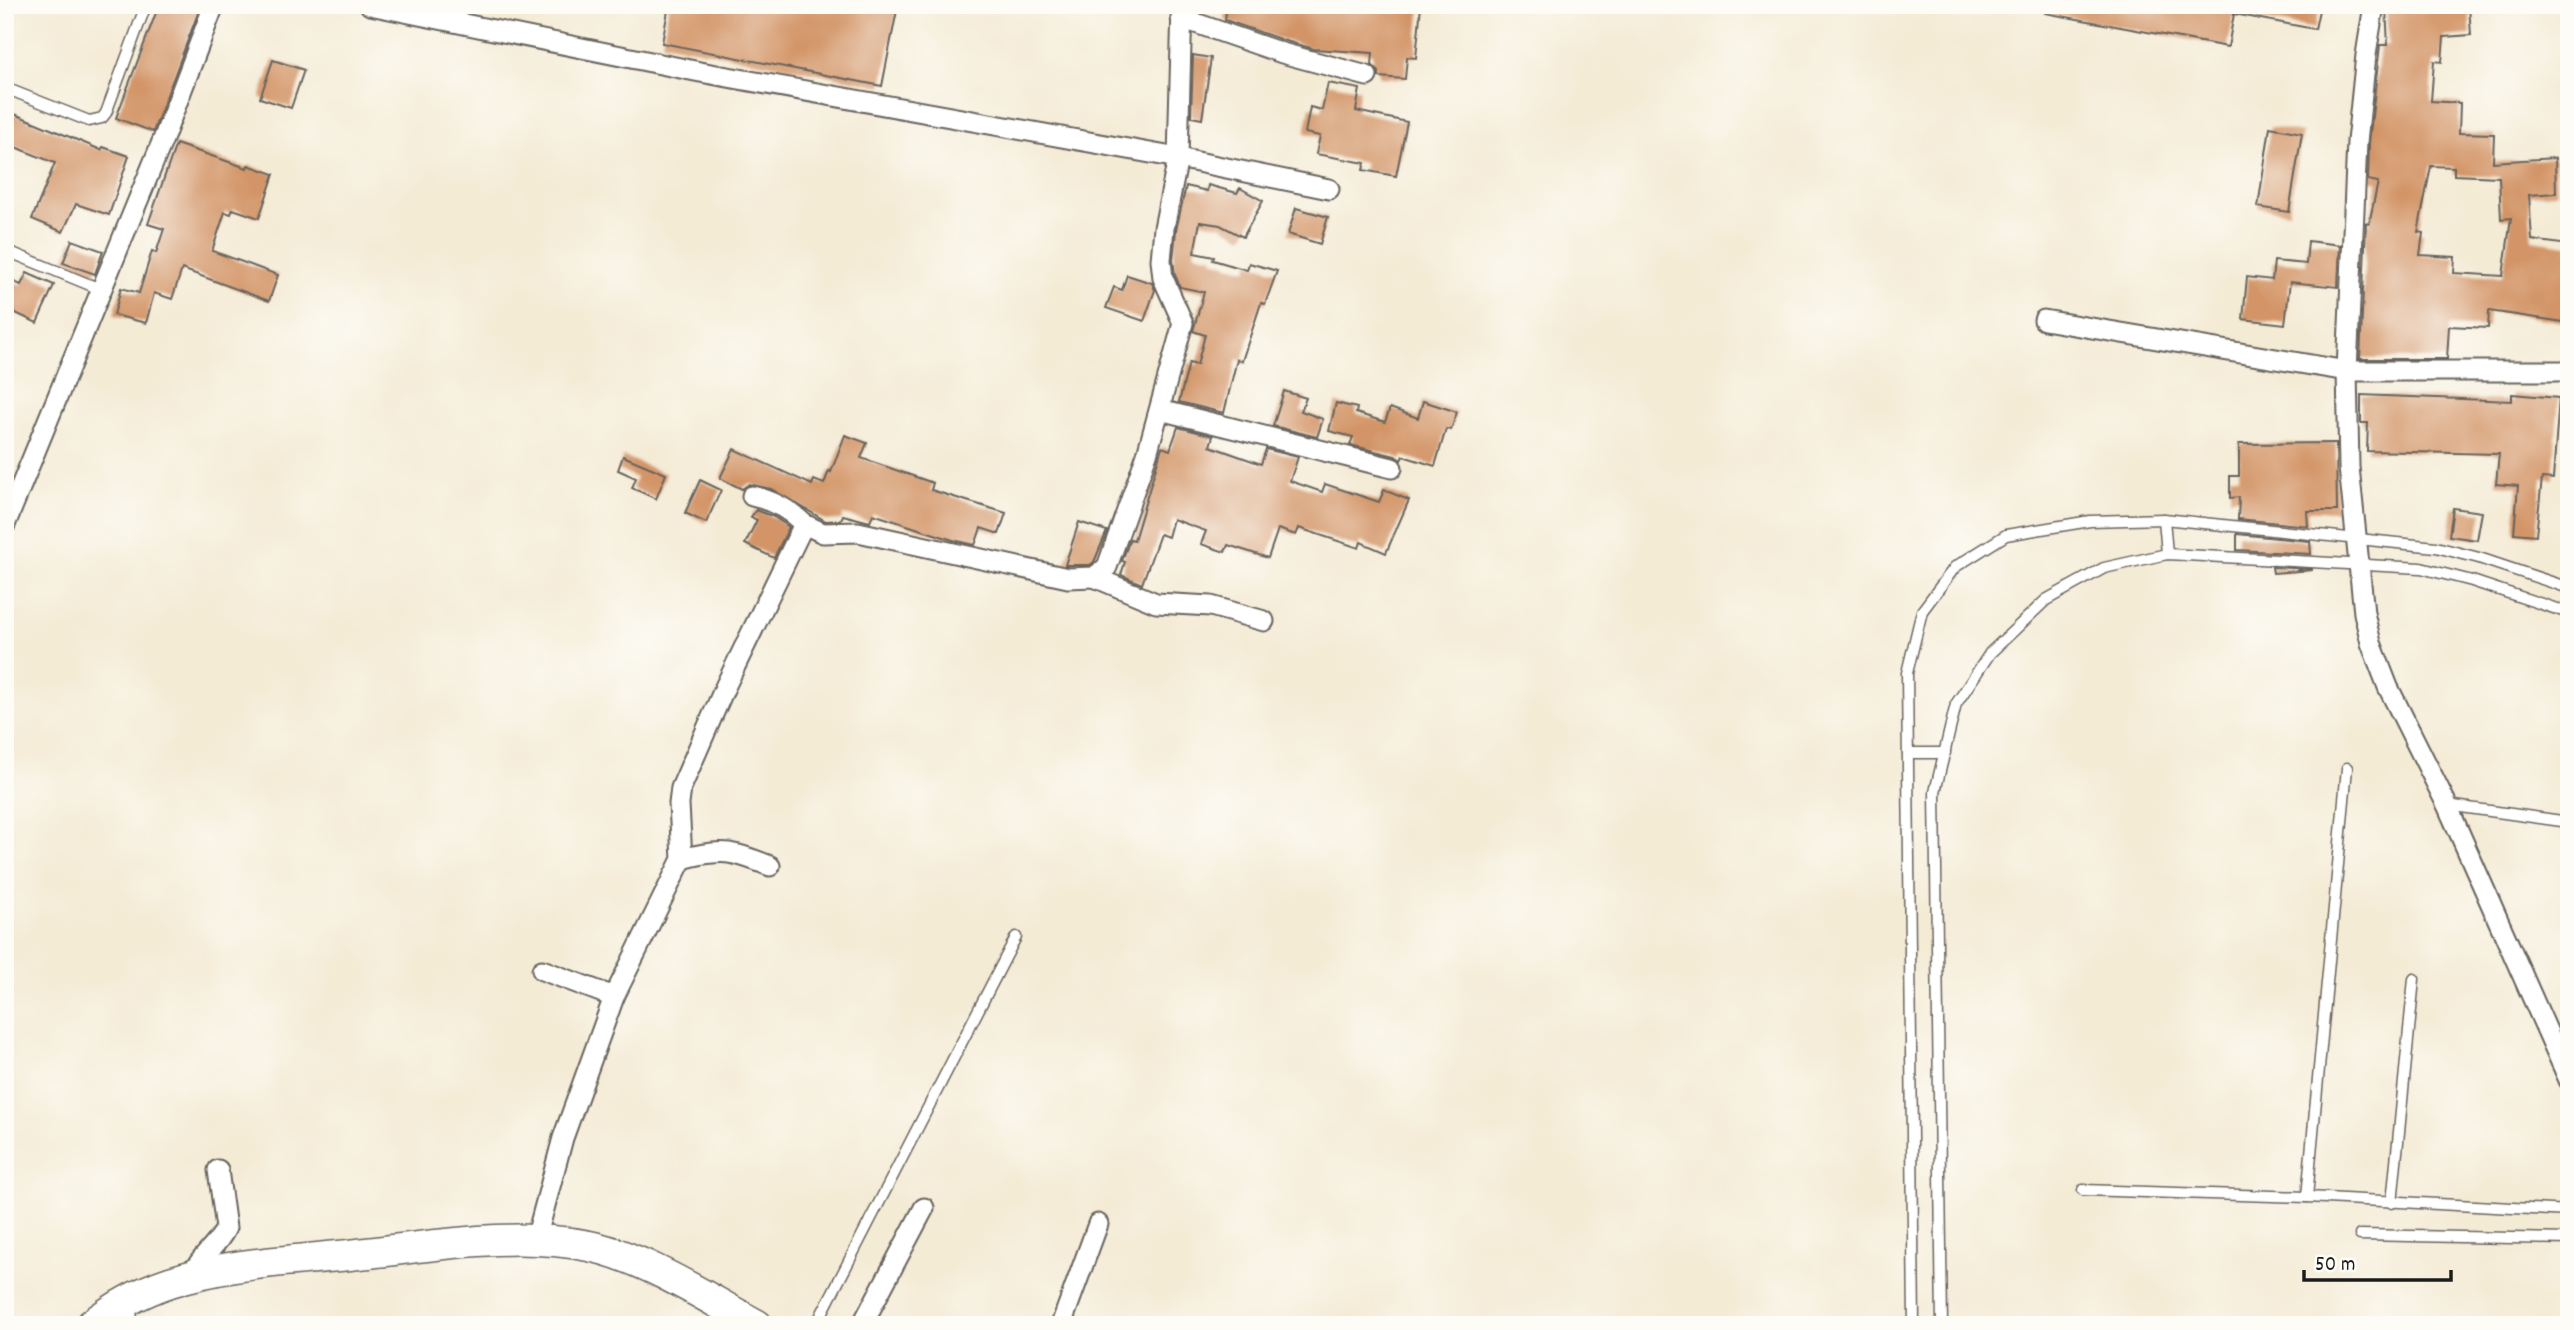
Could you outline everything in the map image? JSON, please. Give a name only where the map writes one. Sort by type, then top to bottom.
[{"type":"main road","points":[[91,1325],[131,1312],[167,1283],[234,1267],[473,1240],[536,1239],[592,1247],[640,1264],[757,1325]]},
{"type":"street","points":[[5,525],[164,136],[214,5]]},
{"type":"street","points":[[370,5],[700,72],[1178,158],[1329,189]]},
{"type":"street","points":[[2374,5],[2357,142],[2347,371],[2349,467],[2364,613],[2376,659],[2388,687],[2446,804],[2569,1080]]},
{"type":"street","points":[[1094,577],[1107,566],[1114,553],[1160,410],[1183,323],[1163,278],[1161,261],[1164,228],[1178,158],[1181,12],[1282,53],[1367,76]]},
{"type":"street","points":[[2044,320],[2347,371],[2569,371]]},
{"type":"street","points":[[1160,410],[1392,468]]},
{"type":"street","points":[[752,496],[763,498],[793,513],[804,524],[823,534],[858,532],[1068,578],[1094,577],[1156,603],[1211,606],[1264,621]]},
{"type":"street","points":[[536,1239],[563,1138],[614,997],[682,859],[679,804],[681,788],[804,524]]},
{"type":"street","points":[[682,859],[720,851],[738,853],[770,866]]},
{"type":"street","points":[[542,970],[614,997]]},
{"type":"street","points":[[191,1276],[195,1266],[226,1228],[218,1170]]},
{"type":"street","points":[[862,1325],[924,1208]]},
{"type":"street","points":[[1061,1325],[1098,1224]]},
{"type":"lane","points":[[5,88],[89,121],[102,118],[146,5]]},
{"type":"lane","points":[[5,250],[100,289]]},
{"type":"lane","points":[[2164,519],[2167,554]]},
{"type":"lane","points":[[1913,1325],[1907,673],[1922,611],[1955,567],[2006,536],[2090,521],[2164,519],[2436,547],[2479,558],[2569,588]]},
{"type":"lane","points":[[1942,1325],[1935,792],[1956,705],[1990,653],[2046,600],[2104,568],[2167,554],[2421,568],[2472,581],[2569,613]]},
{"type":"lane","points":[[1908,752],[1945,753]]},
{"type":"lane","points":[[2307,1197],[2347,768]]},
{"type":"lane","points":[[2446,804],[2569,822]]},
{"type":"lane","points":[[816,1325],[1016,937]]},
{"type":"lane","points":[[2392,1203],[2414,979]]},
{"type":"lane","points":[[2083,1190],[2307,1197],[2569,1210]]},
{"type":"lane","points":[[2360,1235],[2569,1238]]},
{"type":"building","points":[[159,5],[201,5],[153,132],[116,118]]},
{"type":"building","points":[[669,5],[898,5],[882,86],[662,43]]},
{"type":"building","points":[[1227,5],[1288,5],[1326,11],[1327,5],[1421,5],[1416,58],[1407,57],[1405,79],[1379,77],[1379,72],[1372,65],[1373,53],[1314,49],[1286,41],[1225,20]]},
{"type":"building","points":[[2046,5],[2320,5],[2315,29],[2234,14],[2228,47],[2045,13]]},
{"type":"building","points":[[2409,5],[2469,5],[2471,35],[2444,37],[2442,62],[2434,61],[2431,101],[2460,103],[2459,133],[2494,134],[2493,162],[2555,158],[2556,193],[2529,195],[2532,240],[2569,245],[2569,292],[2564,322],[2489,311],[2488,328],[2449,326],[2447,359],[2360,359],[2366,223],[2369,224],[2378,182],[2368,180],[2369,143],[2380,45],[2388,45],[2386,8]],"holes":[[[2431,166],[2454,167],[2454,175],[2499,177],[2501,219],[2511,218],[2503,276],[2454,273],[2455,257],[2420,255],[2423,233],[2418,232]]]},
{"type":"building","points":[[1193,55],[1211,58],[1202,119],[1191,117]]},
{"type":"building","points":[[273,60],[304,70],[291,108],[260,98]]},
{"type":"building","points":[[1328,83],[1360,89],[1356,111],[1407,122],[1396,176],[1363,170],[1365,163],[1316,154],[1320,136],[1305,133],[1310,107],[1322,110]]},
{"type":"building","points":[[5,110],[101,150],[103,147],[129,156],[109,215],[76,204],[63,232],[32,219],[55,163],[5,143]]},
{"type":"building","points":[[2270,127],[2302,133],[2289,212],[2258,207]]},
{"type":"building","points":[[176,144],[247,168],[248,165],[274,174],[259,218],[233,209],[231,214],[225,212],[212,251],[278,275],[269,301],[182,269],[172,299],[154,293],[146,323],[114,315],[121,288],[139,293],[152,251],[156,253],[164,229],[148,224]]},
{"type":"building","points":[[1208,185],[1237,193],[1240,188],[1263,201],[1243,237],[1220,225],[1200,222],[1194,253],[1214,257],[1213,260],[1247,270],[1249,263],[1277,271],[1265,304],[1261,303],[1242,361],[1237,359],[1224,413],[1179,402],[1189,363],[1197,365],[1205,335],[1193,331],[1204,292],[1180,287],[1175,275],[1173,260],[1176,230],[1186,186],[1207,191]]},
{"type":"building","points":[[1296,208],[1328,217],[1320,244],[1288,234]]},
{"type":"building","points":[[72,240],[103,251],[95,274],[63,263]]},
{"type":"building","points":[[2308,241],[2340,245],[2338,287],[2290,282],[2285,324],[2243,319],[2247,277],[2272,280],[2274,261],[2306,264]]},
{"type":"building","points":[[27,273],[54,285],[37,323],[5,308],[5,278],[21,285]]},
{"type":"building","points":[[1127,275],[1152,283],[1155,290],[1144,321],[1106,308],[1114,287],[1122,290]]},
{"type":"building","points":[[1284,391],[1306,398],[1301,411],[1323,419],[1317,437],[1273,426]]},
{"type":"building","points":[[2512,394],[2559,398],[2553,479],[2542,478],[2536,535],[2514,533],[2518,486],[2496,484],[2499,454],[2367,451],[2368,423],[2361,423],[2361,395],[2512,401]]},
{"type":"building","points":[[1423,401],[1457,412],[1451,430],[1446,429],[1435,466],[1403,456],[1401,460],[1395,456],[1350,445],[1353,437],[1329,431],[1336,403],[1357,408],[1356,413],[1385,422],[1390,408],[1418,418]]},
{"type":"building","points":[[1178,427],[1213,436],[1210,446],[1261,464],[1266,449],[1298,457],[1290,481],[1322,492],[1325,484],[1379,502],[1384,490],[1409,500],[1386,553],[1361,542],[1359,548],[1299,528],[1296,535],[1278,529],[1268,558],[1228,545],[1225,552],[1201,544],[1206,531],[1173,519],[1168,537],[1160,534],[1142,584],[1121,575],[1125,562],[1122,561],[1130,539],[1134,540],[1162,447],[1170,450]]},
{"type":"building","points":[[845,435],[867,443],[861,458],[933,483],[931,490],[1006,513],[999,534],[981,528],[975,545],[873,514],[870,522],[843,515],[841,520],[826,521],[771,489],[749,484],[742,489],[720,478],[734,449],[812,485],[814,480],[824,484]]},
{"type":"building","points":[[2336,443],[2337,511],[2307,511],[2308,526],[2238,519],[2239,497],[2230,498],[2230,476],[2239,476],[2239,444]]},
{"type":"building","points":[[623,456],[666,474],[656,499],[632,488],[636,478],[618,470]]},
{"type":"building","points":[[700,480],[721,490],[706,523],[685,513]]},
{"type":"building","points":[[2453,508],[2482,512],[2477,540],[2449,536]]},
{"type":"building","points":[[756,510],[789,527],[774,558],[745,544],[757,520],[751,517]]},
{"type":"building","points":[[1079,522],[1107,531],[1094,562],[1090,565],[1065,565]]},
{"type":"building","points":[[2237,534],[2310,541],[2311,554],[2237,550]]},
{"type":"building","points":[[2272,567],[2312,569],[2312,570],[2273,573]]}]
